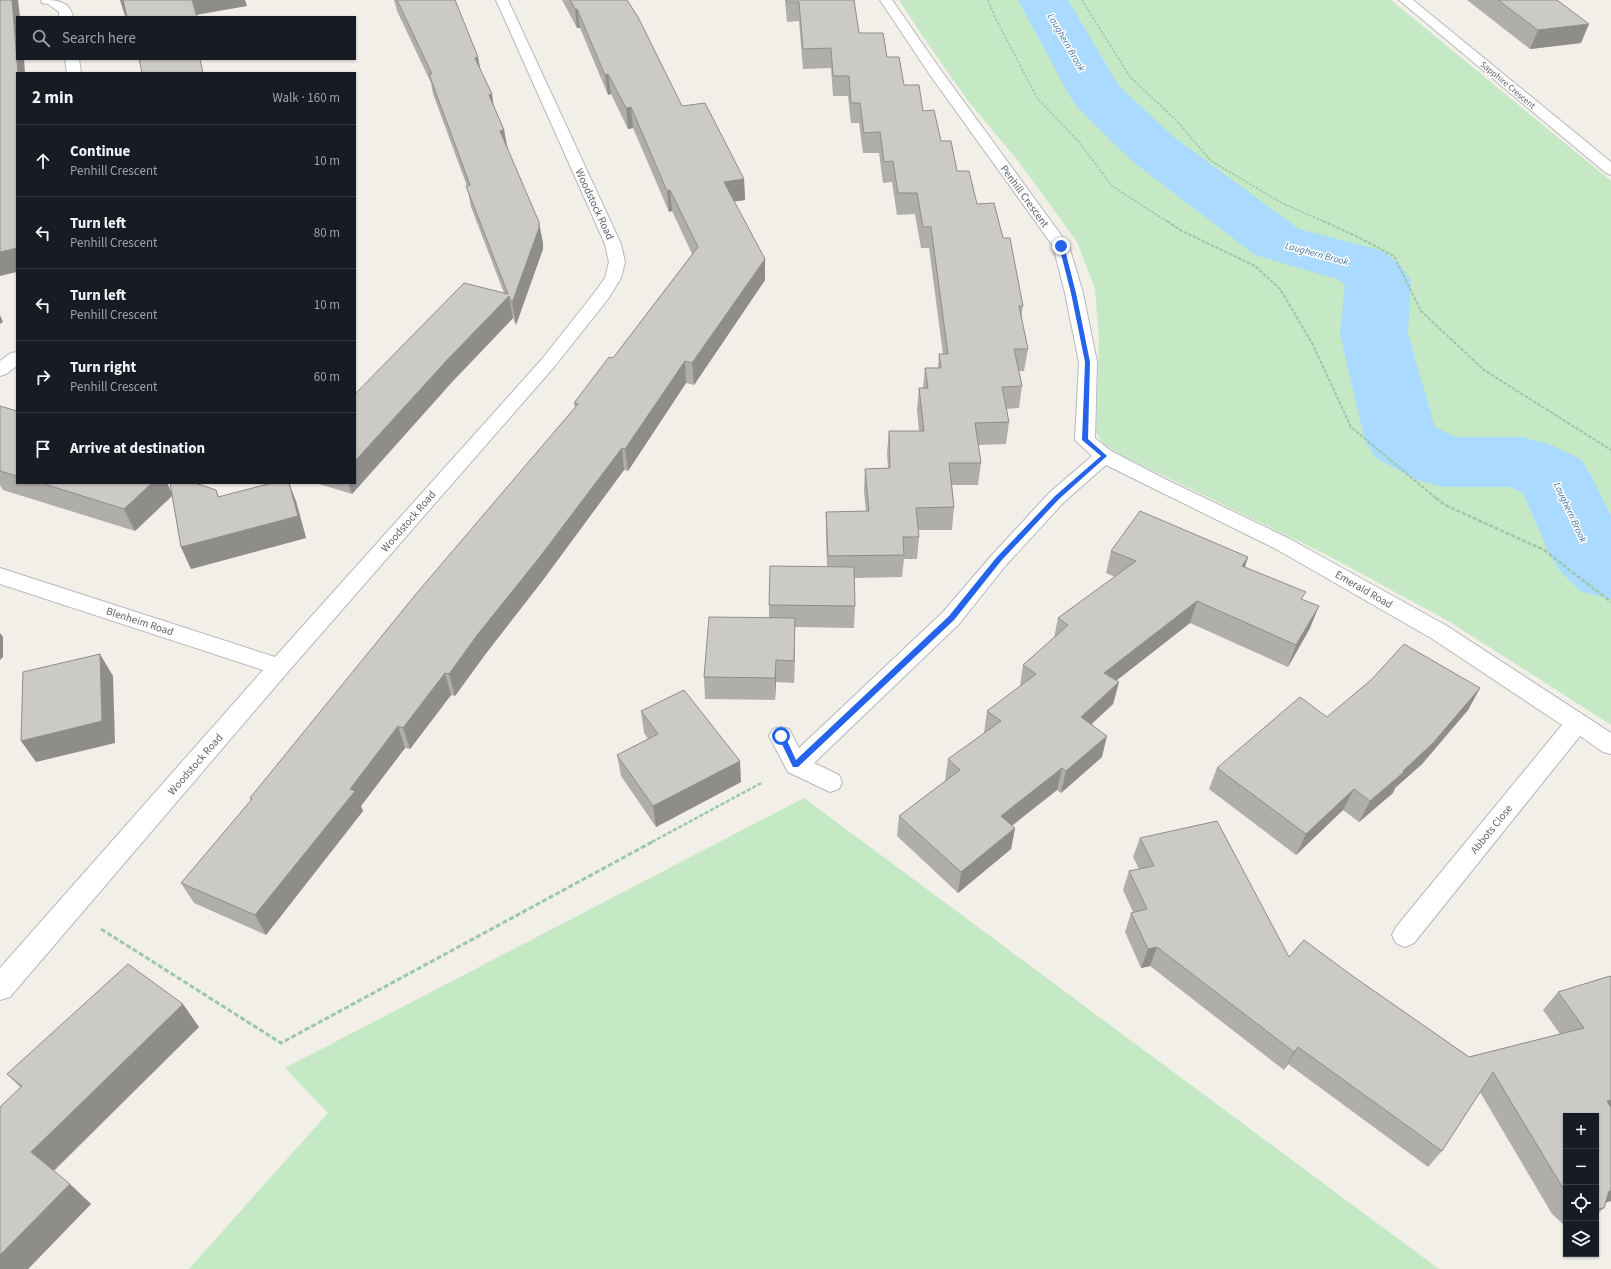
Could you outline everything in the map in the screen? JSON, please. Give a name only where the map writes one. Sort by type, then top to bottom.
[{"type":"street","points":[[47,0],[52,1],[65,10],[66,16]]},
{"type":"street","name":"Woodstock Road","points":[[0,988],[548,363],[602,295],[613,278],[617,262],[613,244],[502,0]]},
{"type":"street","name":"Penhill Crescent","points":[[886,0],[935,72],[1061,246],[1074,293],[1088,362],[1085,440],[1104,456]]},
{"type":"street","name":"Sapphire Crescent","points":[[1405,0],[1611,170]]},
{"type":"street","points":[[72,60],[74,72]]},
{"type":"street","points":[[0,370],[16,358]]},
{"type":"street","points":[[796,765],[951,618],[998,560],[1052,503],[1104,456]]},
{"type":"street","name":"Emerald Road","points":[[1104,456],[1160,485],[1283,544],[1439,632],[1611,745]]},
{"type":"street","name":"Blenheim Road","points":[[0,576],[280,667]]},
{"type":"street","name":"Abbots Close","points":[[1405,935],[1578,722]]},
{"type":"street","points":[[781,736],[796,765],[830,782]]},
{"type":"path","points":[[988,0],[995,17],[1037,98],[1079,142],[1112,186],[1180,230],[1255,266],[1280,289],[1312,343],[1351,427],[1445,505],[1544,550],[1611,602]]},
{"type":"path","points":[[1082,0],[1130,77],[1176,120],[1211,161],[1282,203],[1358,237],[1394,256],[1420,311],[1484,370],[1611,450]]},
{"type":"path","points":[[69,909],[281,1043],[796,765]]},
{"type":"green space","points":[[899,0],[1391,0],[1611,181],[1611,725],[1450,622],[1327,555],[1127,458],[1103,444],[1096,432],[1099,337],[1095,289],[1077,242],[1019,162],[969,102]]},
{"type":"green space","points":[[804,798],[1439,1269],[189,1269],[328,1113],[285,1068]]},
{"type":"building","points":[[0,0],[12,0],[18,72],[16,72],[16,248],[0,252]]},
{"type":"building","points":[[123,0],[192,0],[197,16],[127,16]]},
{"type":"building","points":[[397,0],[455,0],[478,57],[475,58],[492,94],[489,95],[504,130],[500,131],[539,222],[539,228],[512,303],[509,296],[447,360],[356,460],[356,393],[464,283],[508,294],[466,186],[470,185],[429,74],[432,74]]},
{"type":"building","points":[[570,0],[627,0],[638,17],[682,106],[705,103],[744,179],[724,182],[765,259],[692,363],[685,361],[625,449],[622,448],[539,558],[478,634],[449,674],[445,673],[403,728],[398,726],[350,789],[355,791],[255,915],[181,883],[252,799],[250,798],[416,594],[578,404],[574,403],[609,357],[613,358],[698,247],[670,190],[667,191],[631,107],[626,108],[608,74],[605,75],[577,9],[575,9]]},
{"type":"building","points":[[786,0],[854,0],[859,33],[883,33],[887,57],[899,57],[904,85],[919,85],[923,111],[934,110],[941,141],[951,141],[957,171],[969,171],[977,204],[994,203],[1003,238],[1010,238],[1023,306],[1019,306],[1028,349],[1014,349],[1022,386],[1002,387],[1009,422],[975,423],[981,463],[949,463],[954,507],[916,508],[919,537],[903,537],[904,555],[828,556],[826,512],[869,511],[865,469],[890,468],[889,431],[924,431],[919,388],[928,388],[925,368],[941,368],[939,354],[948,354],[931,227],[923,227],[917,193],[898,193],[893,161],[884,162],[880,132],[864,133],[860,103],[851,103],[849,76],[833,76],[831,48],[803,49],[799,2],[787,2]]},
{"type":"building","points":[[1498,0],[1557,0],[1589,24],[1538,30]]},
{"type":"building","points":[[139,60],[200,60],[203,72],[142,72]]},
{"type":"building","points":[[0,406],[16,411],[16,476],[0,471]]},
{"type":"building","points":[[44,484],[151,484],[124,509]]},
{"type":"building","points":[[170,484],[198,484],[216,490],[218,497],[268,484],[289,484],[298,516],[181,547]]},
{"type":"building","points":[[1140,511],[1248,557],[1242,566],[1306,592],[1301,599],[1319,606],[1296,645],[1197,601],[1104,673],[1119,682],[1081,717],[1107,736],[1066,771],[1062,768],[1001,816],[1015,828],[961,872],[899,816],[960,770],[948,759],[1001,721],[987,711],[1036,674],[1023,665],[1068,625],[1058,618],[1136,561],[1111,551]]},
{"type":"building","points":[[770,566],[854,567],[855,606],[769,605]]},
{"type":"building","points":[[709,617],[795,618],[794,661],[776,660],[775,678],[704,677]]},
{"type":"building","points":[[1404,644],[1480,688],[1433,743],[1403,771],[1404,772],[1370,801],[1354,789],[1306,834],[1217,768],[1300,697],[1327,717],[1372,679]]},
{"type":"building","points":[[100,654],[102,721],[21,741],[23,672]]},
{"type":"building","points":[[684,690],[740,761],[653,806],[617,755],[658,734],[641,711]]},
{"type":"building","points":[[1217,821],[1289,957],[1304,940],[1354,977],[1469,1057],[1584,1028],[1558,992],[1610,976],[1611,1100],[1607,1101],[1611,1108],[1611,1191],[1609,1191],[1604,1208],[1599,1209],[1599,1113],[1563,1113],[1563,1188],[1493,1072],[1442,1151],[1298,1047],[1294,1052],[1157,947],[1148,949],[1131,913],[1147,909],[1129,871],[1154,866],[1140,838]]},
{"type":"building","points":[[128,964],[183,1004],[31,1152],[70,1184],[0,1255],[0,1107],[22,1086],[7,1074]]},
{"type":"waterway","name":"Laughern Brook","points":[[1043,0],[1097,95],[1153,149],[1277,242],[1360,265],[1378,280],[1374,334],[1402,441],[1444,462],[1522,462],[1554,477],[1588,551],[1609,570],[1611,570]]},
{"type":"route","points":[[781,736],[796,765],[951,618],[998,560],[1057,497],[1104,456],[1085,440],[1088,362],[1074,293],[1061,246]]}]
